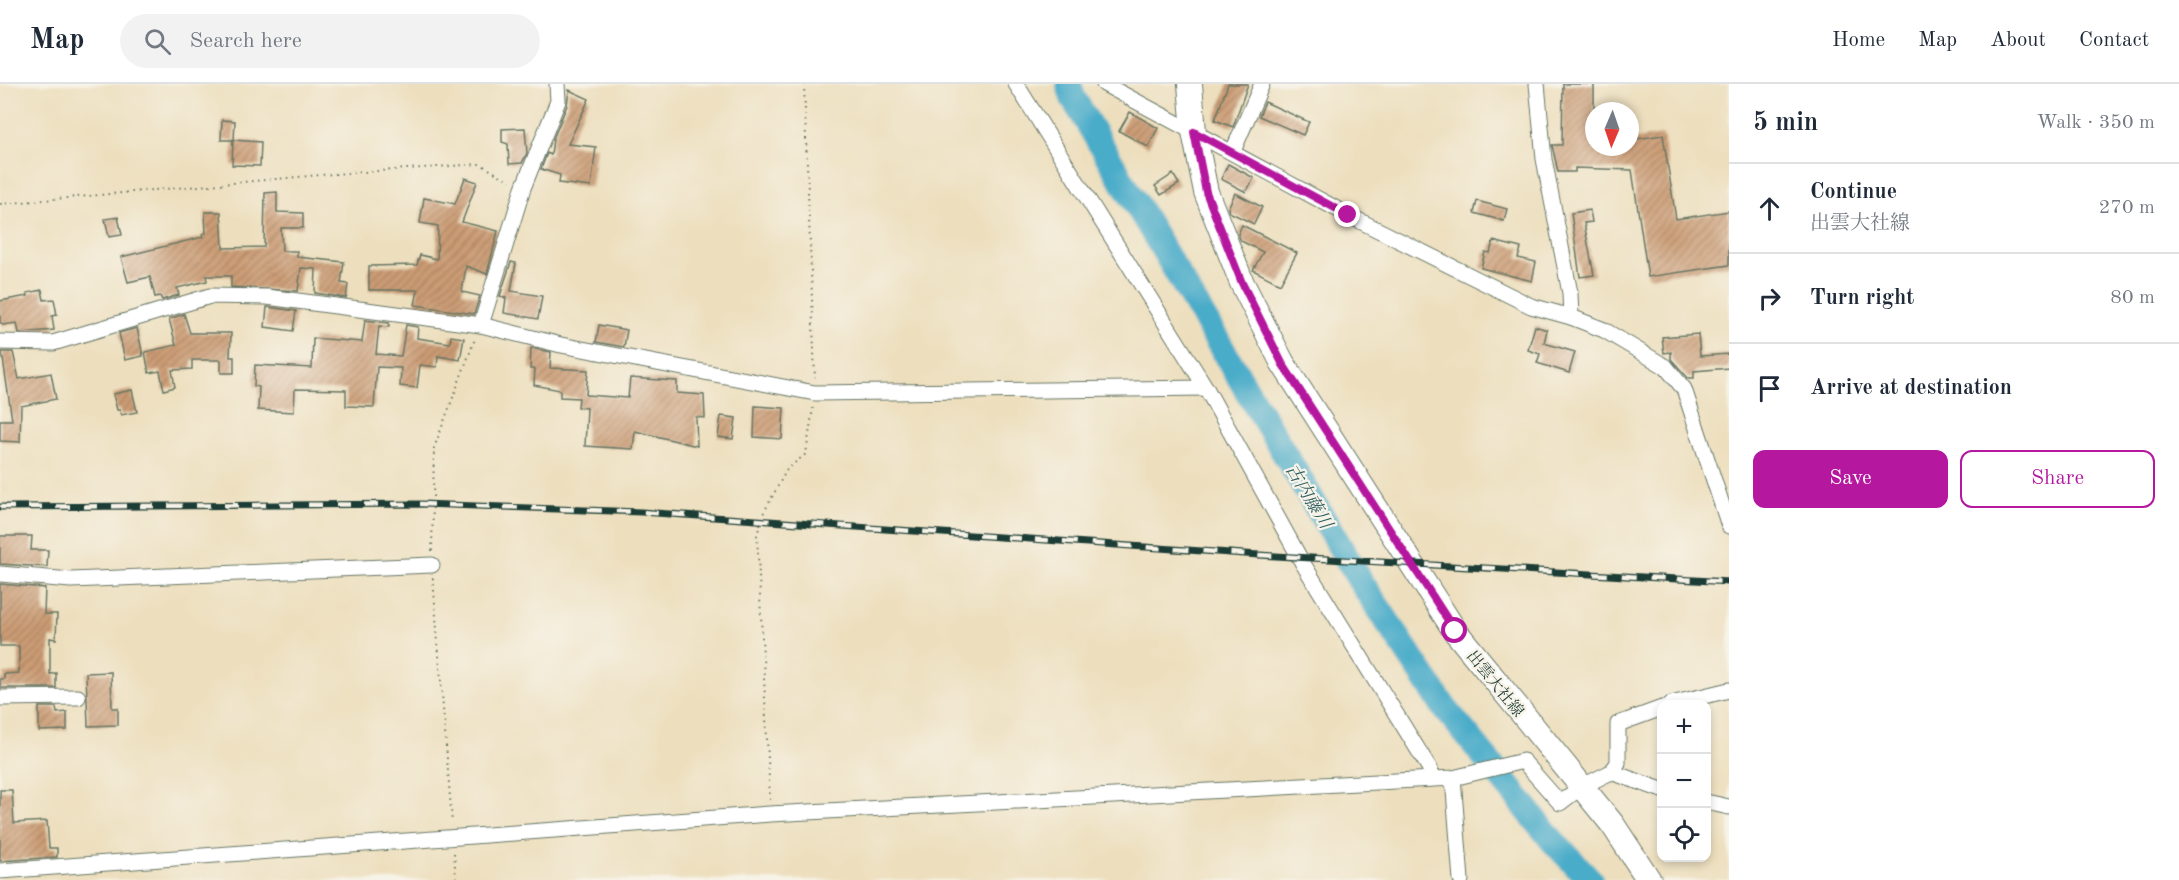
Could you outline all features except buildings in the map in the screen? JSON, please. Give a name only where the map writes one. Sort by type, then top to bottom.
[{"type":"main road","name":"出雲大社線","points":[[1190,84],[1194,132],[1206,192],[1242,283],[1282,363],[1455,631],[1613,825],[1649,880]]},
{"type":"street","points":[[481,325],[523,188],[558,101],[557,84]]},
{"type":"street","points":[[1016,84],[1206,388],[1302,562],[1430,769],[1430,779]]},
{"type":"street","points":[[1104,84],[1233,151],[1348,215],[1531,306],[1571,317],[1604,330],[1666,368],[1684,389],[1729,526]]},
{"type":"street","points":[[1233,151],[1262,84]]},
{"type":"street","points":[[1537,84],[1544,159],[1570,293],[1571,317]]},
{"type":"street","points":[[0,342],[53,343],[210,296],[267,297],[335,304],[481,325],[561,345],[815,393],[1206,388]]},
{"type":"street","points":[[0,574],[71,580],[432,565]]},
{"type":"street","points":[[1690,700],[1729,690]]},
{"type":"street","points":[[0,698],[78,697]]},
{"type":"street","points":[[0,872],[453,840],[770,814],[1453,778],[1523,761],[1560,803],[1581,787],[1611,772],[1618,763],[1618,724],[1657,710]]},
{"type":"street","points":[[1611,772],[1657,788]]},
{"type":"street","points":[[1453,778],[1461,880]]},
{"type":"street","points":[[1711,803],[1729,807]]},
{"type":"path","points":[[770,814],[758,535],[763,514],[787,469],[806,454],[815,393],[804,84]]},
{"type":"path","points":[[0,204],[320,175],[480,164],[523,188]]},
{"type":"path","points":[[456,880],[432,565],[434,448],[481,325]]},
{"type":"waterway","name":"古内藤川","points":[[1069,84],[1073,98],[1361,582],[1444,707],[1552,840],[1590,880]]},
{"type":"railway","points":[[0,507],[422,504],[641,512],[1259,555],[1729,582]]},
{"type":"route","points":[[1348,215],[1194,132],[1206,192],[1242,283],[1282,363],[1455,631]]}]
